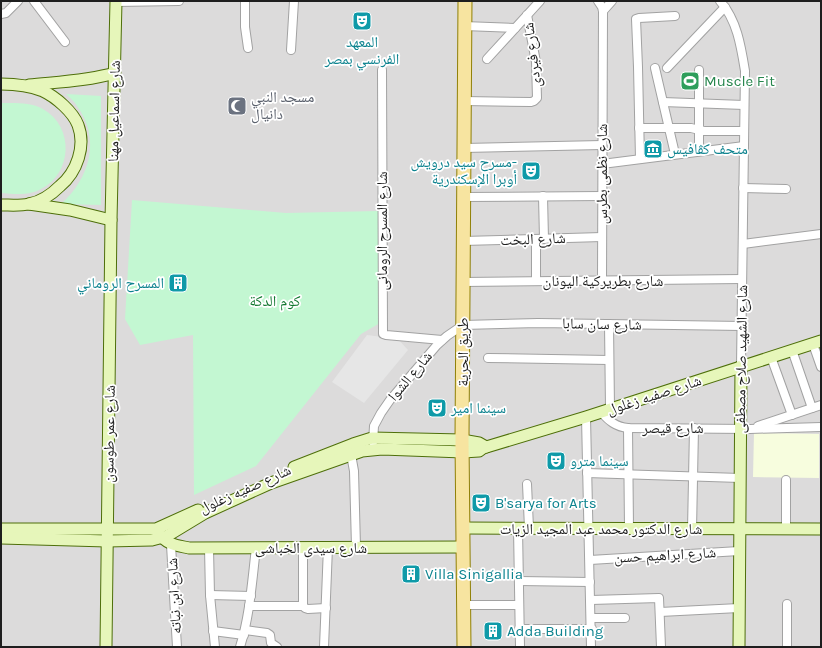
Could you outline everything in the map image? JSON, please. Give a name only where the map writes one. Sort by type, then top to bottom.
[{"type":"main road","name":"شارع اسماعيل مهنا","points":[[111,220],[116,1]]},
{"type":"main road","name":"طريق الحرية","points":[[464,647],[463,241],[465,1]]},
{"type":"main road","points":[[21,86],[82,80],[115,73]]},
{"type":"main road","points":[[1,84],[21,86],[43,91],[59,101],[78,125],[80,153],[68,180],[44,199],[29,204]]},
{"type":"main road","points":[[1,206],[29,204],[70,210],[111,220]]},
{"type":"main road","name":"شارع عمر طوسون","points":[[106,647],[111,220]]},
{"type":"main road","name":"شارع صفيه زغلول","points":[[1,529],[108,529],[159,533],[174,532],[205,513],[279,476],[373,444],[463,446],[479,450],[606,411],[817,342]]},
{"type":"main road","name":"شارع الشهيد صلاح مصطفى","points":[[739,647],[740,478],[745,429],[741,366]]},
{"type":"main road","name":"شارع الدكتور محمد عبد المجيد الزيات","points":[[463,528],[821,530]]},
{"type":"main road","points":[[159,533],[172,545]]},
{"type":"main road","name":"شارع صفيه زغلول","points":[[1,538],[107,541],[152,540],[159,533]]},
{"type":"main road","name":"شارع سيدى الخباشى","points":[[172,545],[189,548],[463,547]]},
{"type":"street","points":[[1,14],[6,13],[18,1]]},
{"type":"street","points":[[34,1],[65,42]]},
{"type":"street","points":[[116,1],[179,1]]},
{"type":"street","points":[[245,1],[245,27],[248,48]]},
{"type":"street","points":[[290,50],[294,1]]},
{"type":"street","points":[[487,59],[540,1]]},
{"type":"street","points":[[598,1],[603,11],[612,1]]},
{"type":"street","points":[[668,68],[722,4]]},
{"type":"street","name":"شارع الشهيد صلاح مصطفى","points":[[722,4],[733,21],[745,71],[741,366]]},
{"type":"street","name":"شارع نظمى بطرس","points":[[602,281],[603,11]]},
{"type":"street","name":"شارع فيردى","points":[[464,101],[531,102],[537,98],[536,62],[527,15]]},
{"type":"street","points":[[640,159],[636,19],[675,16]]},
{"type":"street","points":[[464,26],[515,28]]},
{"type":"street","points":[[655,68],[675,154]]},
{"type":"street","name":"شارع المسرح الرومانى","points":[[382,70],[383,334],[442,340]]},
{"type":"street","points":[[699,70],[699,151]]},
{"type":"street","points":[[663,102],[744,105]]},
{"type":"street","points":[[639,128],[668,127],[691,128],[699,130],[744,131]]},
{"type":"street","points":[[464,148],[602,145]]},
{"type":"street","points":[[602,164],[744,146]]},
{"type":"street","points":[[743,188],[786,189]]},
{"type":"street","points":[[536,281],[544,196]]},
{"type":"street","points":[[464,197],[602,196]]},
{"type":"street","points":[[743,244],[821,234]]},
{"type":"street","name":"شارع البخت","points":[[463,241],[602,237]]},
{"type":"street","name":"شارع بطريركية اليونان","points":[[463,282],[742,279]]},
{"type":"street","name":"شارع سان سابا","points":[[463,325],[538,323],[742,326]]},
{"type":"street","points":[[606,411],[609,360],[609,324]]},
{"type":"street","name":"شارع الشوا","points":[[373,444],[374,426],[390,400],[442,340],[463,325]]},
{"type":"street","points":[[817,342],[821,367]]},
{"type":"street","points":[[792,350],[812,408]]},
{"type":"street","points":[[770,357],[792,415]]},
{"type":"street","points":[[488,358],[609,360]]},
{"type":"street","points":[[745,429],[821,405]]},
{"type":"street","name":"شارع قيصر","points":[[606,411],[614,424],[628,428],[745,429],[821,427]]},
{"type":"street","points":[[586,417],[592,629],[591,647]]},
{"type":"street","points":[[628,428],[629,528]]},
{"type":"street","points":[[692,530],[694,428]]},
{"type":"street","points":[[347,452],[352,460],[354,471],[356,547]]},
{"type":"street","points":[[587,473],[740,478]]},
{"type":"street","points":[[786,480],[786,530]]},
{"type":"street","points":[[520,647],[519,581],[527,484]]},
{"type":"street","name":"شارع ابن نباته","points":[[172,545],[177,647]]},
{"type":"street","points":[[209,548],[210,595],[216,647]]},
{"type":"street","points":[[240,647],[251,596],[256,548]]},
{"type":"street","points":[[303,548],[303,606]]},
{"type":"street","points":[[324,647],[328,548]]},
{"type":"street","name":"شارع ابراهيم حسن","points":[[590,560],[739,551]]},
{"type":"street","points":[[519,581],[590,582]]},
{"type":"street","points":[[210,595],[251,596]]},
{"type":"street","points":[[591,600],[657,598],[660,600],[661,647]]},
{"type":"street","points":[[787,604],[787,647]]},
{"type":"street","points":[[463,605],[519,605]]},
{"type":"street","points":[[249,606],[303,606],[304,608],[308,609],[326,608]]},
{"type":"street","points":[[660,612],[739,608]]},
{"type":"street","points":[[591,618],[625,618]]},
{"type":"street","points":[[519,628],[592,629]]},
{"type":"street","points":[[213,631],[267,633],[270,635],[271,643],[277,647]]},
{"type":"shaded area","points":[[1,1],[821,1],[821,647],[1,647]]},
{"type":"shaded area","points":[[367,335],[398,339],[408,350],[364,403],[332,382]]},
{"type":"shaded area","points":[[754,433],[819,434],[819,478],[753,477]]},
{"type":"green space","points":[[66,94],[101,96],[101,205],[61,204],[71,194],[85,170],[89,158],[90,145],[89,132],[84,119],[76,104]]},
{"type":"green space","points":[[1,103],[23,103],[43,109],[53,117],[61,127],[65,138],[66,150],[64,162],[59,173],[51,182],[32,193],[1,193]]},
{"type":"green space","name":"كوم الدكة","points":[[132,200],[286,213],[378,211],[380,323],[361,334],[256,466],[194,495],[193,335],[140,345],[125,319]]},
{"type":"place","name":"المعهد الفرنسي بمصر","points":[[362,21]]},
{"type":"place","name":"Muscle Fit","points":[[690,81]]},
{"type":"place","name":"مسجد النبي دانيال","points":[[237,106]]},
{"type":"place","name":"متحف كڤافيس","points":[[653,149]]},
{"type":"place","name":"مسرح سيد درويش- أوبرا الإسكندرية","points":[[531,171]]},
{"type":"place","name":"المسرح الروماني","points":[[178,283]]},
{"type":"place","name":"سينما امير","points":[[437,408]]},
{"type":"place","name":"سينما مترو","points":[[556,461]]},
{"type":"place","name":"B'sarya for Arts","points":[[481,503]]},
{"type":"place","name":"Villa Sinigallia","points":[[411,574]]},
{"type":"place","name":"Adda Building","points":[[493,631]]}]
